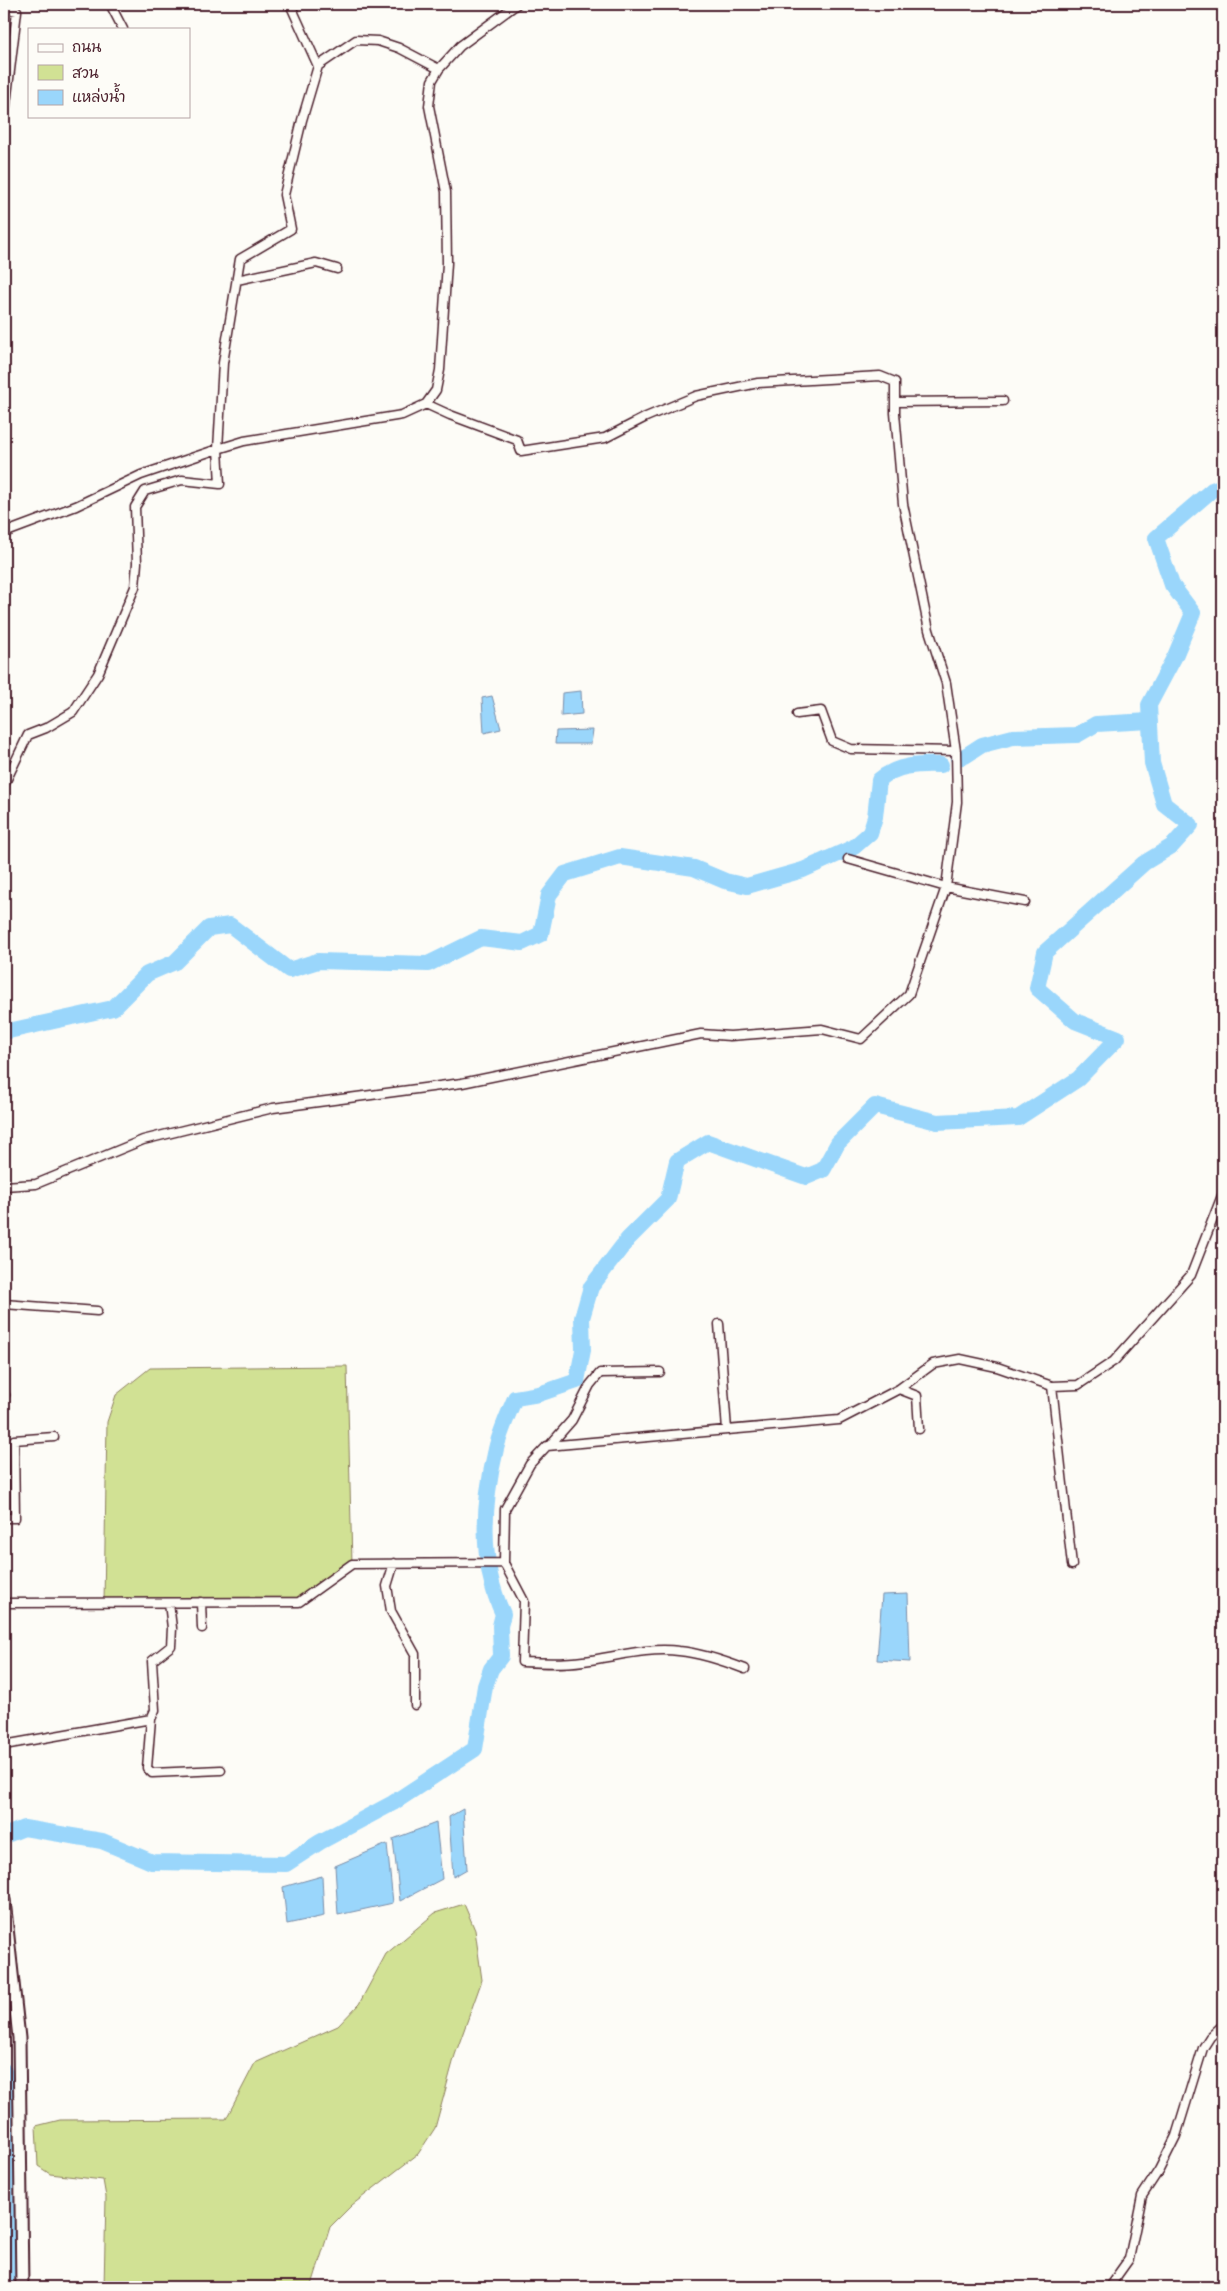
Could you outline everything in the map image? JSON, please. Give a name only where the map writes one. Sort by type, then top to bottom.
[{"type":"street","points":[[110,4],[122,28]]},
{"type":"street","points":[[290,4],[318,66]]},
{"type":"street","points":[[4,533],[76,506],[141,475],[218,448],[244,441],[402,415],[426,404],[436,390],[440,370],[447,263],[446,192],[429,106],[432,81],[439,69],[460,46],[517,4]]},
{"type":"street","points":[[4,8],[17,11],[4,121]]},
{"type":"street","points":[[4,785],[28,736],[73,712],[98,674],[135,586],[137,563],[136,507],[145,491],[182,480],[220,484],[218,448],[223,363],[240,259],[291,229],[284,195],[302,120],[318,66],[356,40],[378,41],[399,48],[439,69]]},
{"type":"street","points":[[237,280],[316,263],[337,269]]},
{"type":"street","points":[[4,1186],[36,1184],[143,1140],[273,1108],[462,1083],[701,1034],[730,1036],[822,1029],[862,1039],[909,994],[946,887],[957,802],[956,751],[946,683],[929,630],[903,504],[895,382],[880,376],[758,383],[696,396],[646,417],[605,438],[520,451],[517,440],[450,416],[426,404]]},
{"type":"street","points":[[895,402],[1003,401]]},
{"type":"street","points":[[797,714],[821,711],[832,742],[851,749],[956,751]]},
{"type":"street","points":[[848,859],[946,887],[1025,902]]},
{"type":"street","points":[[550,1445],[839,1420],[899,1389],[933,1364],[960,1359],[998,1367],[1052,1386],[1078,1385],[1114,1361],[1191,1275],[1223,1193]]},
{"type":"street","points":[[4,1304],[97,1311]]},
{"type":"street","points":[[719,1324],[727,1430]]},
{"type":"street","points":[[660,1372],[600,1373],[590,1385],[572,1420],[530,1464],[505,1509],[503,1563],[524,1601],[522,1662],[585,1661],[614,1654],[678,1650],[723,1661],[746,1669]]},
{"type":"street","points":[[1052,1386],[1072,1565]]},
{"type":"street","points":[[899,1389],[917,1396],[919,1429]]},
{"type":"street","points":[[4,1518],[15,1518],[14,1440],[54,1436]]},
{"type":"street","points":[[394,1563],[387,1586],[391,1611],[415,1654],[415,1705]]},
{"type":"street","points":[[4,1604],[299,1602],[352,1564],[503,1563]]},
{"type":"street","points":[[201,1602],[202,1628]]},
{"type":"street","points":[[169,1603],[172,1628],[171,1646],[152,1661],[155,1710],[151,1719],[147,1768],[152,1773],[220,1770]]},
{"type":"street","points":[[4,1745],[151,1719]]},
{"type":"street","points":[[4,1900],[8,1977],[19,2038],[22,2287]]},
{"type":"street","points":[[1109,2287],[1129,2259],[1142,2196],[1159,2170],[1176,2136],[1203,2048],[1210,2036],[1223,2025]]},
{"type":"green space","points":[[347,1366],[352,1564],[299,1602],[104,1603],[107,1422],[116,1395],[150,1368]]},
{"type":"green space","points":[[464,1904],[475,1930],[482,1980],[455,2055],[435,2128],[418,2154],[352,2205],[330,2227],[312,2285],[310,2287],[104,2287],[106,2197],[103,2180],[50,2174],[38,2166],[36,2126],[60,2120],[226,2119],[255,2063],[338,2026],[359,2004],[386,1954],[435,1913]]},
{"type":"water","points":[[581,691],[582,714],[561,716],[562,693]]},
{"type":"water","points":[[492,696],[501,729],[484,733],[482,698]]},
{"type":"water","points":[[593,730],[591,744],[555,744],[556,731]]},
{"type":"water","points":[[908,1594],[910,1662],[877,1660],[882,1595]]},
{"type":"water","points":[[463,1809],[467,1869],[453,1877],[449,1817]]},
{"type":"water","points":[[436,1823],[442,1879],[400,1901],[393,1839]]},
{"type":"water","points":[[387,1844],[393,1903],[338,1915],[335,1866]]},
{"type":"water","points":[[322,1876],[324,1916],[287,1924],[283,1887]]},
{"type":"waterway","points":[[4,1836],[24,1828],[102,1841],[152,1862],[286,1864],[320,1842],[393,1803],[475,1749],[485,1686],[491,1669],[501,1656],[500,1626],[503,1614],[490,1574],[487,1554],[486,1511],[496,1449],[504,1424],[515,1398],[539,1394],[577,1381],[583,1350],[582,1318],[591,1287],[628,1239],[668,1199],[677,1161],[708,1142],[806,1177],[823,1170],[838,1143],[875,1106],[937,1122],[1018,1118],[1078,1079],[1118,1038],[1075,1021],[1037,988],[1045,952],[1144,863],[1172,846],[1191,825],[1164,804],[1152,763],[1149,705],[1175,656],[1193,613],[1172,585],[1156,538],[1212,490],[1223,486]]},
{"type":"waterway","points":[[958,758],[965,756],[982,745],[1013,737],[1077,735],[1096,724],[1150,721]]},
{"type":"waterway","points":[[4,1032],[113,1008],[147,974],[175,962],[209,928],[230,925],[289,970],[318,961],[428,964],[481,938],[522,943],[541,934],[549,895],[565,874],[620,857],[694,868],[725,881],[747,886],[803,870],[854,847],[870,833],[875,817],[879,780],[893,771],[908,766],[941,765]]},
{"type":"waterway","points":[[4,2071],[8,2103],[14,2287]]}]
